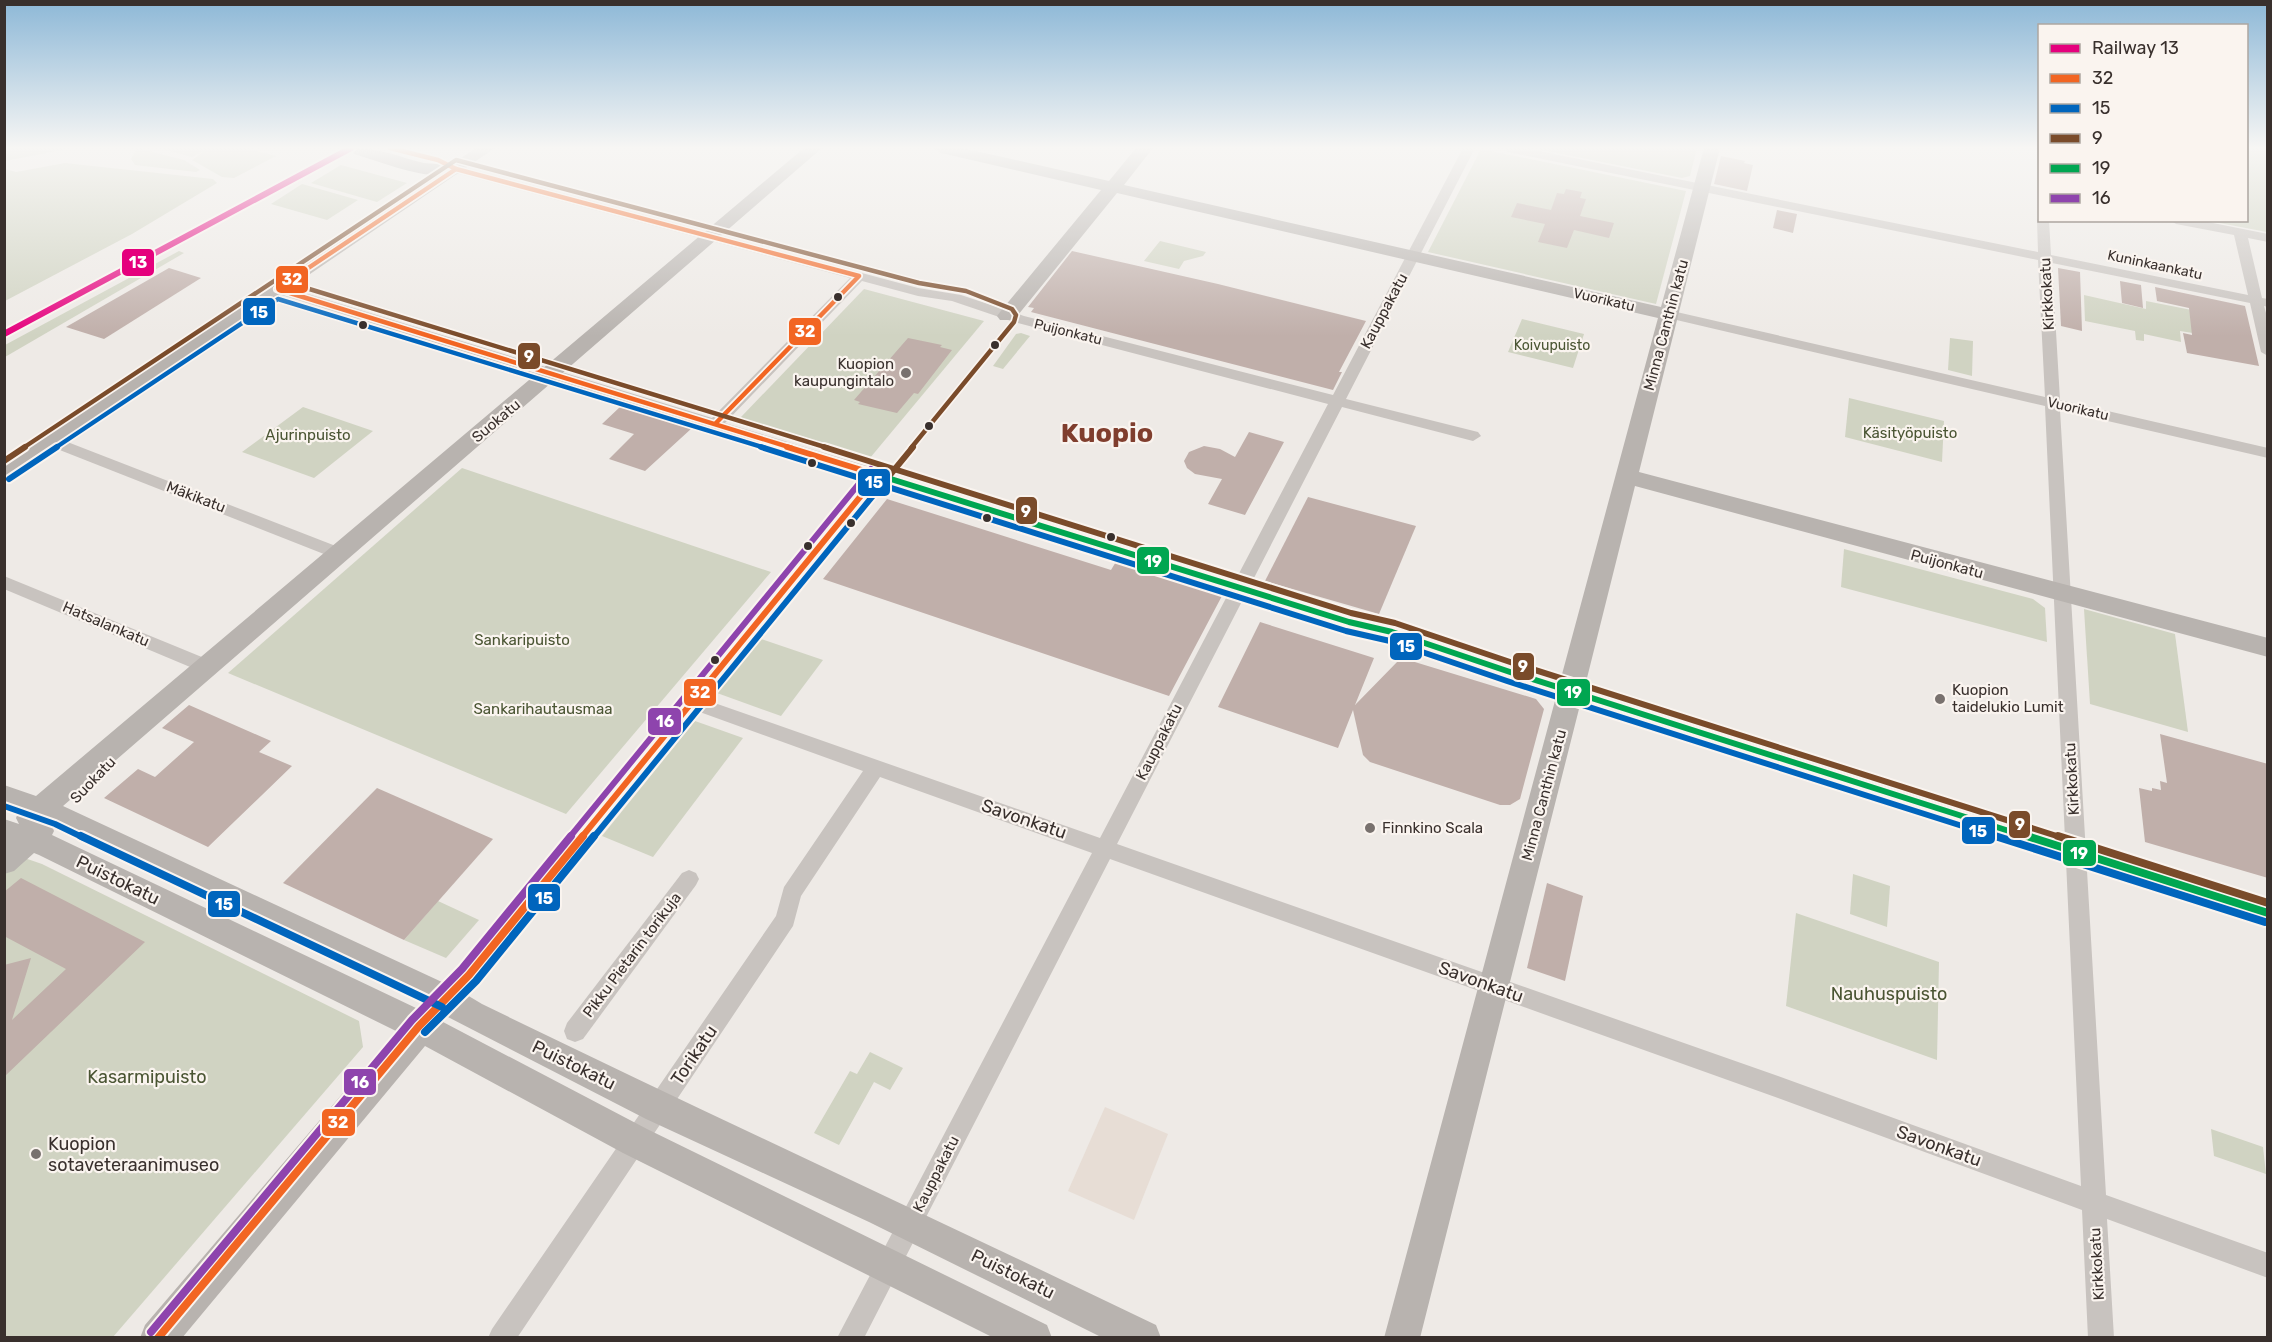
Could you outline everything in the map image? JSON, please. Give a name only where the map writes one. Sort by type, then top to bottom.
[{"type":"main road","points":[[4,472],[394,211]]},
{"type":"main road","name":"Suokatu","points":[[4,862],[13,836],[49,813],[177,693],[741,211]]},
{"type":"main road","points":[[1007,316],[1093,211]]},
{"type":"main road","name":"Vuorikatu","points":[[1211,211],[1411,258],[1668,314]]},
{"type":"main road","name":"Minna Canthin katu","points":[[1402,1338],[1696,211]]},
{"type":"main road","name":"Puijonkatu","points":[[1627,476],[2268,648]]},
{"type":"main road","points":[[1510,672],[2268,913]]},
{"type":"main road","name":"Puistokatu","points":[[4,796],[49,813],[446,999],[471,1014],[658,1107],[909,1224],[1143,1338]]},
{"type":"main road","name":"Puistokatu","points":[[13,836],[48,846],[418,1026],[635,1141],[1034,1338]]},
{"type":"main road","points":[[158,1338],[418,1026],[446,999]]},
{"type":"street","name":"Puijonkatu","points":[[615,211],[918,292],[930,292],[991,308],[1007,316],[1473,436]]},
{"type":"street","name":"Kauppakatu","points":[[850,1338],[1436,211]]},
{"type":"street","name":"Kuninkaankatu","points":[[1818,211],[2261,302]]},
{"type":"street","name":"Kirkkokatu","points":[[2043,222],[2101,1338]]},
{"type":"street","points":[[2185,222],[2268,238]]},
{"type":"street","points":[[2240,233],[2261,302],[2268,352]]},
{"type":"street","points":[[716,423],[859,276]]},
{"type":"street","points":[[277,289],[878,475],[694,703],[469,975],[446,999]]},
{"type":"street","name":"Vuorikatu","points":[[1668,314],[2268,453]]},
{"type":"street","name":"Mäkikatu","points":[[52,441],[340,554]]},
{"type":"street","name":"Hatsalankatu","points":[[4,582],[208,667]]},
{"type":"street","name":"Savonkatu","points":[[694,703],[1494,986],[2094,1201],[2268,1266]]},
{"type":"street","name":"Torikatu","points":[[501,1338],[786,919],[790,893],[876,767]]},
{"type":"street","name":"Pikku Pietarin torikuja","points":[[575,1031],[689,879]]},
{"type":"green space","points":[[5,211],[171,211],[132,234],[5,301]]},
{"type":"green space","points":[[294,211],[342,211],[327,220]]},
{"type":"green space","points":[[1449,211],[1681,211],[1656,304],[1428,252]]},
{"type":"green space","points":[[2248,211],[2267,211],[2267,232],[2214,222],[2248,222]]},
{"type":"green space","points":[[1160,241],[1206,252],[1203,256],[1184,261],[1179,269],[1144,261]]},
{"type":"green space","points":[[179,251],[184,253],[5,357],[5,345]]},
{"type":"green space","points":[[864,289],[984,321],[870,458],[743,420],[741,417]]},
{"type":"green space","points":[[2084,295],[2146,309],[2146,301],[2217,315],[2199,334],[2180,331],[2181,342],[2144,334],[2144,341],[2136,340],[2135,331],[2085,321]]},
{"type":"green space","name":"Koivupuisto","points":[[1522,319],[1584,334],[1573,368],[1508,352]]},
{"type":"green space","points":[[1016,334],[1030,336],[1003,369],[993,366]]},
{"type":"green space","points":[[1950,338],[1973,341],[1972,376],[1948,370]]},
{"type":"green space","name":"Käsityöpuisto","points":[[1849,398],[1944,421],[1942,462],[1845,437]]},
{"type":"green space","name":"Ajurinpuisto","points":[[303,407],[373,431],[314,478],[242,452]]},
{"type":"green space","name":"Sankaripuisto","points":[[462,468],[771,572],[566,814],[228,673]]},
{"type":"green space","points":[[1844,549],[2033,599],[2045,608],[2047,642],[1841,587]]},
{"type":"green space","points":[[2084,609],[2175,634],[2188,732],[2090,704]]},
{"type":"green space","points":[[761,639],[823,660],[781,716],[717,693]]},
{"type":"green space","points":[[695,721],[743,738],[653,857],[602,836]]},
{"type":"green space","name":"Kasarmipuisto","points":[[4,851],[42,864],[359,1021],[363,1047],[113,1337],[5,1337]]},
{"type":"green space","points":[[1853,874],[1890,886],[1887,927],[1850,914]]},
{"type":"green space","points":[[438,901],[479,920],[446,958],[404,940]]},
{"type":"green space","name":"Nauhuspuisto","points":[[1796,913],[1939,962],[1937,1060],[1786,1006]]},
{"type":"green space","points":[[870,1052],[903,1068],[890,1090],[874,1082],[839,1145],[814,1133],[850,1071],[857,1074]]},
{"type":"green space","points":[[2211,1129],[2263,1147],[2266,1174],[2214,1156]]},
{"type":"shaded area","points":[[1105,1107],[1168,1134],[1134,1220],[1068,1191]]},
{"type":"building","points":[[1514,211],[1582,211],[1580,216],[1614,223],[1609,238],[1574,230],[1567,248],[1538,242],[1545,224],[1511,217]]},
{"type":"building","points":[[1777,211],[1797,214],[1793,233],[1773,228]]},
{"type":"building","points":[[1072,251],[1366,321],[1339,372],[1342,372],[1333,390],[1031,312],[1034,308],[1028,307]]},
{"type":"building","points":[[169,268],[201,278],[104,339],[66,327]]},
{"type":"building","points":[[2058,268],[2080,272],[2082,331],[2061,326]]},
{"type":"building","points":[[2120,281],[2141,285],[2143,308],[2122,303]]},
{"type":"building","points":[[2155,287],[2245,306],[2259,366],[2187,353],[2183,333],[2192,335],[2189,308],[2157,301]]},
{"type":"building","name":"Kuopion kaupungintalo","points":[[908,338],[942,345],[940,347],[952,350],[918,394],[914,393],[897,413],[858,404],[860,402],[854,400]]},
{"type":"building","points":[[621,406],[692,428],[645,471],[609,459],[634,434],[602,424]]},
{"type":"building","points":[[1249,432],[1284,442],[1245,515],[1208,504],[1222,479],[1195,474],[1187,468],[1184,461],[1189,452],[1204,446],[1220,449],[1235,457]]},
{"type":"building","points":[[1308,497],[1416,526],[1379,614],[1265,581]]},
{"type":"building","points":[[887,499],[1111,570],[1117,560],[1223,594],[1169,696],[823,579]]},
{"type":"building","points":[[1260,622],[1374,658],[1355,705],[1398,661],[1405,659],[1536,699],[1544,709],[1520,799],[1510,805],[1500,805],[1370,762],[1363,755],[1353,710],[1338,748],[1218,707]]},
{"type":"building","points":[[189,705],[271,741],[259,752],[292,766],[208,847],[104,798],[138,769],[155,777],[194,742],[162,728]]},
{"type":"building","points":[[2160,734],[2268,764],[2268,878],[2145,842],[2139,788],[2152,791],[2152,788],[2161,790],[2160,781],[2167,783]]},
{"type":"building","points":[[377,788],[493,839],[404,940],[283,883]]},
{"type":"building","points":[[21,878],[145,942],[4,1077],[4,965],[31,958],[12,1020],[66,969],[4,936],[4,892]]},
{"type":"building","points":[[1547,883],[1583,896],[1565,981],[1527,968]]},
{"type":"rail line","name":"13","points":[[4,334],[234,211]]},
{"type":"transit line","name":"9","points":[[4,461],[380,211]]},
{"type":"transit line","name":"32","points":[[277,289],[394,211]]},
{"type":"transit line","name":"32","points":[[613,211],[859,276],[716,423]]},
{"type":"transit line","name":"9","points":[[647,211],[919,283],[966,291],[1012,309],[1016,315],[1014,322],[885,481]]},
{"type":"transit line","name":"9","points":[[280,280],[719,414],[1351,613],[1395,623],[1513,663],[2268,903]]},
{"type":"transit line","name":"32","points":[[277,289],[878,475]]},
{"type":"transit line","name":"15","points":[[9,479],[278,299],[713,432],[1346,631],[1390,641],[1507,681],[2265,922]]},
{"type":"transit line","name":"16","points":[[151,1332],[412,1020],[462,969],[871,469]]},
{"type":"transit line","name":"32","points":[[158,1338],[419,1026],[469,975],[878,475]]},
{"type":"transit line","name":"19","points":[[878,475],[1349,622],[1392,632],[1510,672],[2268,913]]},
{"type":"transit line","name":"15","points":[[425,1032],[476,981],[885,481]]},
{"type":"transit line","name":"15","points":[[4,806],[55,824],[442,1007]]},
{"type":"place","name":"Kuopion kaupungintalo","points":[[906,373]]},
{"type":"place","name":"Kuopion taidelukio Lumit","points":[[1940,699]]},
{"type":"place","name":"Finnkino Scala","points":[[1370,828]]},
{"type":"place","name":"Kuopion sotaveteraanimuseo","points":[[36,1154]]},
{"type":"district","name":"Kuopio","points":[[1107,433]]},
{"type":"park label","name":"Sankarihautausmaa","points":[[543,709]]}]
